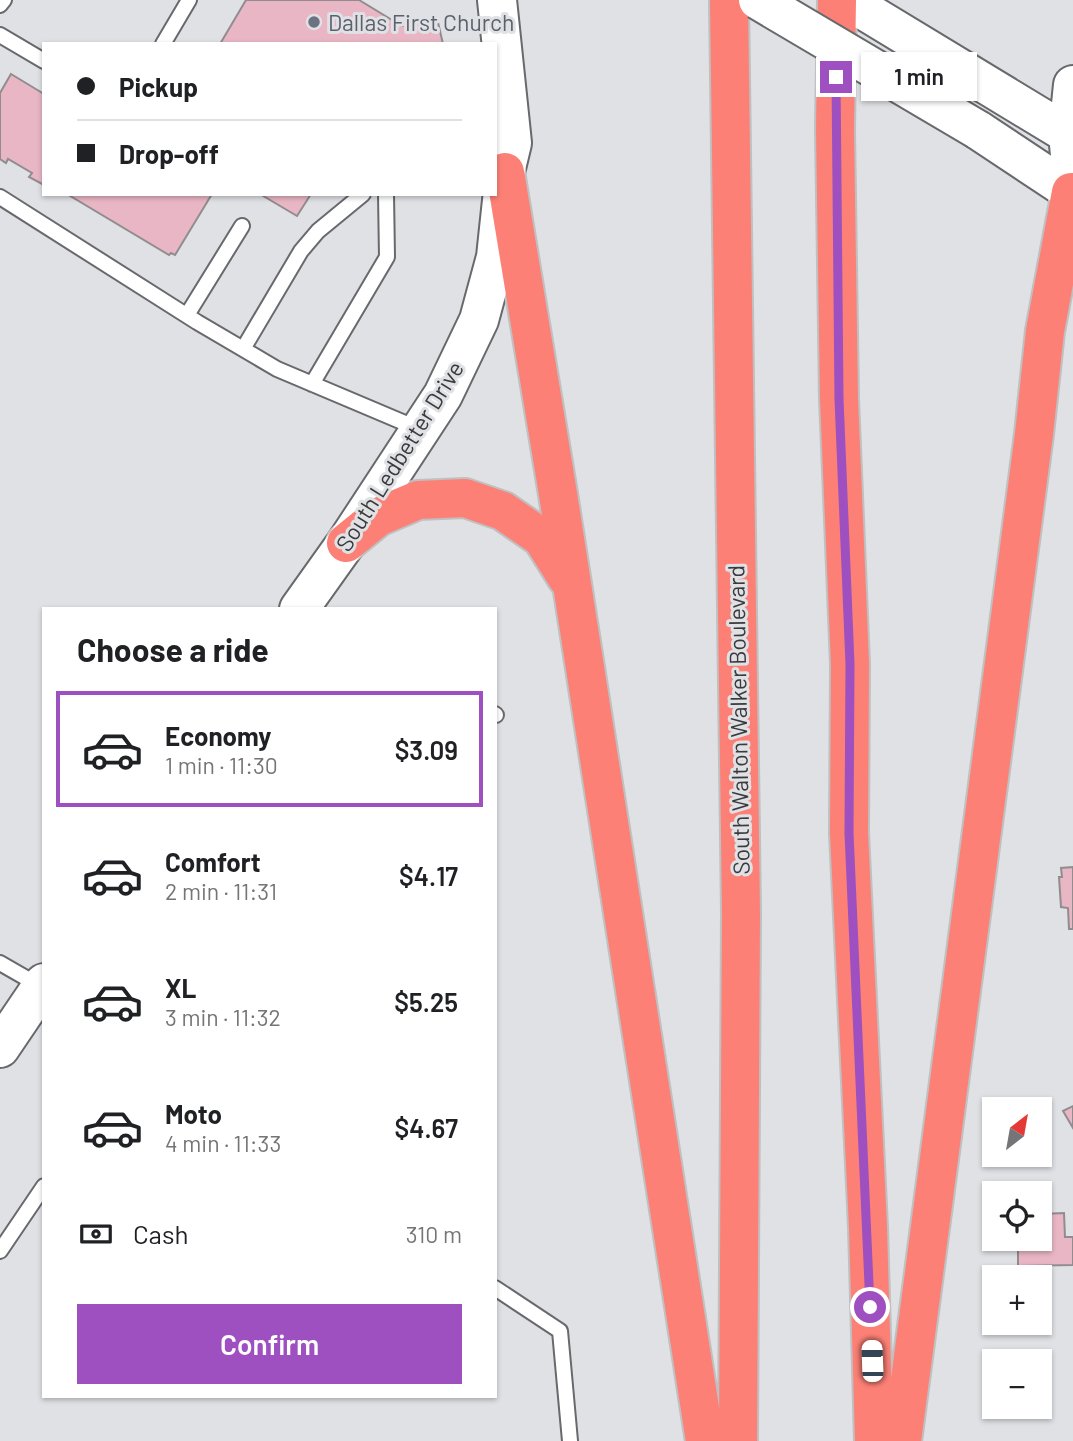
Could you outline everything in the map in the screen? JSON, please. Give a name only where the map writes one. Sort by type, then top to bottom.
[{"type":"highway","name":"South Walton Walker Boulevard","points":[[729,0],[741,913],[738,1441]]},
{"type":"highway","points":[[837,0],[835,196],[839,399],[850,664],[849,833],[868,1227],[874,1441]]},
{"type":"highway","points":[[500,164],[574,599],[705,1441]]},
{"type":"highway","points":[[902,1441],[1045,331],[1072,192]]},
{"type":"highway","points":[[346,543],[378,517],[418,500],[465,498],[503,511],[542,538],[566,574],[574,599]]},
{"type":"street","points":[[473,0],[478,42]]},
{"type":"street","name":"South Ledbetter Drive","points":[[305,607],[443,395],[479,320],[496,257],[500,164],[512,143],[497,0]]},
{"type":"street","points":[[758,0],[978,130],[1072,192]]},
{"type":"street","points":[[847,0],[1071,135]]},
{"type":"street","points":[[1072,192],[1073,85]]},
{"type":"street","points":[[0,1048],[42,986]]},
{"type":"lane","points":[[0,5],[4,0]]},
{"type":"lane","points":[[164,42],[189,0]]},
{"type":"lane","points":[[0,35],[42,60]]},
{"type":"lane","points":[[243,349],[301,251],[318,231],[361,196]]},
{"type":"lane","points":[[312,384],[387,257],[386,196]]},
{"type":"lane","points":[[0,197],[277,369],[420,430]]},
{"type":"lane","points":[[187,315],[242,226]]},
{"type":"lane","points":[[0,963],[42,984]]},
{"type":"lane","points":[[0,1251],[42,1189]]},
{"type":"lane","points":[[497,1289],[560,1331],[570,1441]]},
{"type":"building","name":"Dallas First Church","points":[[246,0],[359,0],[402,26],[437,18],[443,42],[221,42]]},
{"type":"building","points":[[11,74],[42,93],[42,184],[29,177],[32,173],[8,159],[6,163],[0,159],[0,93]]},
{"type":"building","points":[[70,196],[211,196],[175,255],[169,255]]},
{"type":"building","points":[[263,196],[310,196],[297,216]]},
{"type":"building","points":[[1073,867],[1073,929],[1069,929],[1068,908],[1061,907],[1059,877],[1062,877],[1061,868]]},
{"type":"building","points":[[1073,1106],[1073,1128],[1063,1111]]},
{"type":"building","points":[[1064,1213],[1065,1237],[1073,1237],[1073,1265],[1018,1265],[1018,1251],[1052,1251],[1052,1214]]},
{"type":"place","name":"Dallas First Church","points":[[314,22]]},
{"type":"route","points":[[836,77],[839,399],[850,664],[849,833],[870,1307]]}]
